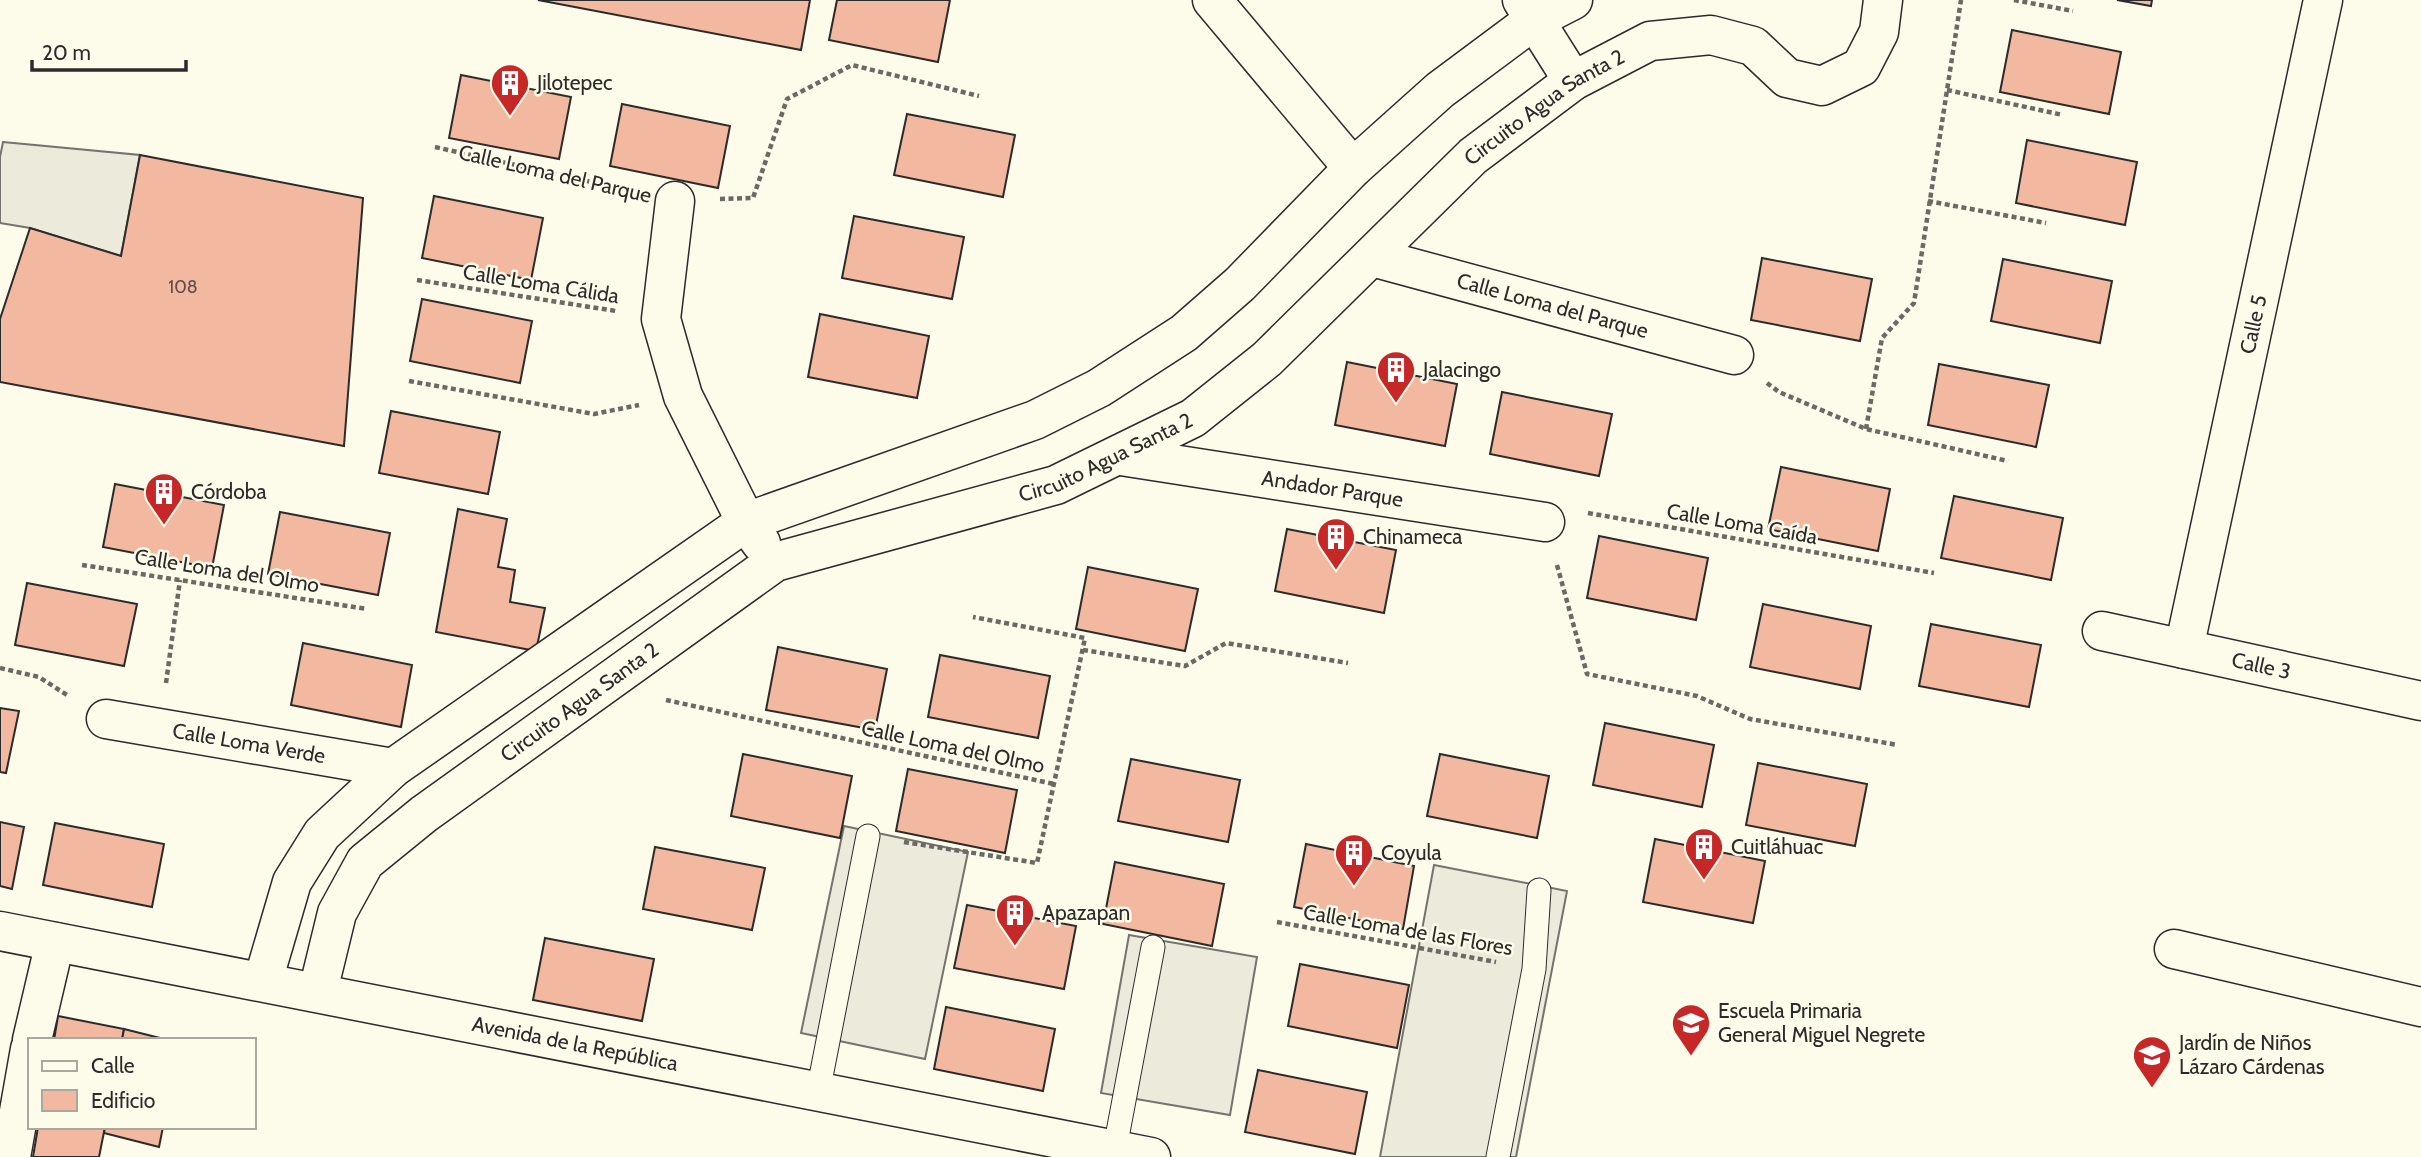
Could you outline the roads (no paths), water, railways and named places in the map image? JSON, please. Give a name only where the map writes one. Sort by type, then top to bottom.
[{"type":"street","points":[[1212,0],[1353,168]]},
{"type":"street","points":[[263,981],[292,882],[322,834],[393,768],[746,522],[1035,420],[1099,388],[1184,333],[1240,284],[1353,168],[1528,10],[1573,0]]},
{"type":"street","name":"Circuito Agua Santa 2","points":[[318,991],[337,912],[365,862],[424,814],[775,562],[1056,485],[1121,456],[1193,418],[1267,359],[1473,156],[1573,81],[1650,41],[1711,35],[1753,46],[1787,78],[1822,86],[1861,66],[1879,32],[1883,0]]},
{"type":"street","name":"Calle 5","points":[[2184,649],[2323,0]]},
{"type":"street","points":[[1528,10],[1573,81]]},
{"type":"street","points":[[675,201],[661,318],[682,396],[746,522],[775,562]]},
{"type":"street","name":"Calle Loma del Parque","points":[[1372,257],[1734,355]]},
{"type":"street","name":"Andador Parque","points":[[1121,456],[1545,522]]},
{"type":"street","name":"Calle 3","points":[[2102,631],[2421,701]]},
{"type":"street","name":"Calle Loma Verde","points":[[106,719],[393,768]]},
{"type":"street","name":"Avenida de la República","points":[[0,931],[1133,1152]]},
{"type":"street","points":[[32,1038],[55,942]]},
{"type":"street","points":[[2174,949],[2421,1007]]},
{"type":"street","points":[[0,1130],[26,1067]]},
{"type":"street","points":[[11,1157],[26,1067]]},
{"type":"lane","points":[[818,1092],[869,836]]},
{"type":"lane","points":[[1498,1157],[1534,969],[1539,890]]},
{"type":"lane","points":[[1133,1152],[1153,947]]},
{"type":"place","name":"Jilotepec","points":[[510,117]]},
{"type":"place","name":"Jalacingo","points":[[1396,404]]},
{"type":"place","name":"Córdoba","points":[[164,526]]},
{"type":"place","name":"Chinameca","points":[[1336,571]]},
{"type":"place","name":"Cuitláhuac","points":[[1704,881]]},
{"type":"place","name":"Coyula","points":[[1354,887]]},
{"type":"place","name":"Apazapan","points":[[1015,947]]},
{"type":"place","name":"Escuela Primaria General Miguel Negrete","points":[[1691,1057]]},
{"type":"place","name":"Jardín de Niños Lázaro Cárdenas","points":[[2152,1089]]}]
